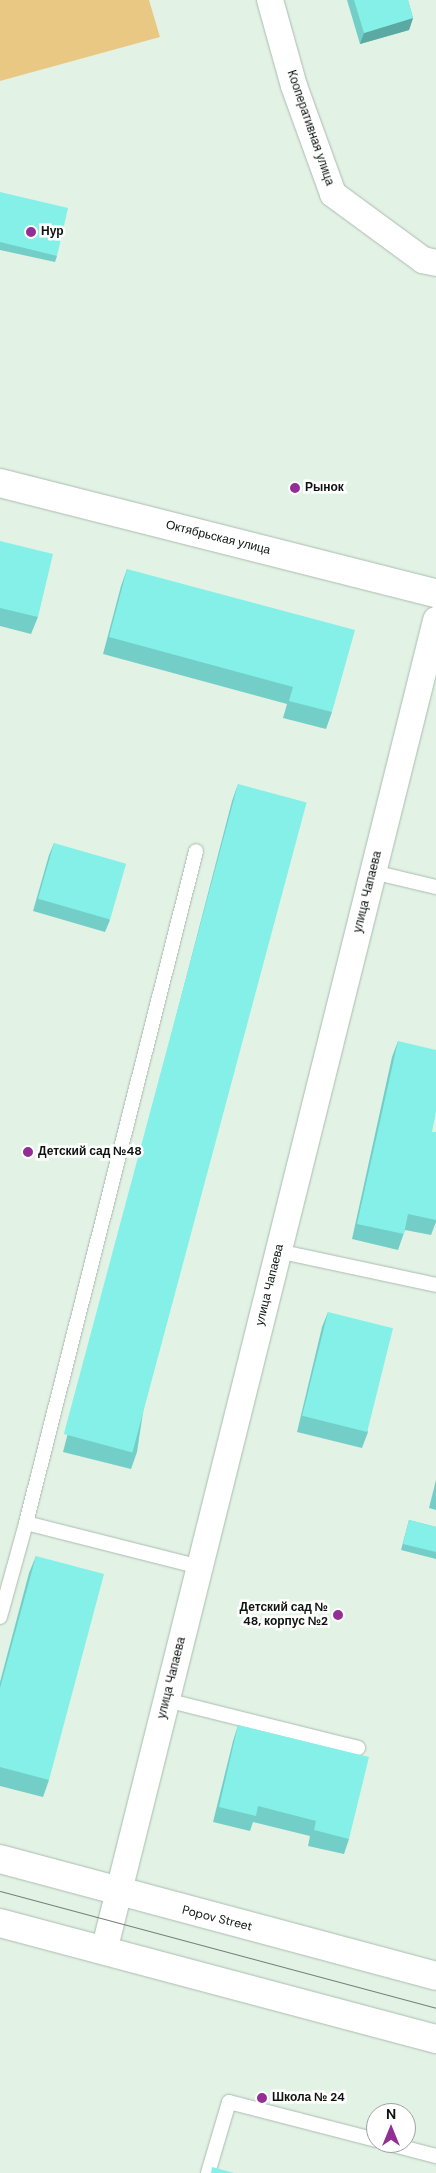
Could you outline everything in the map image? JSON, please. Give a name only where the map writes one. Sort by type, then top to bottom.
[{"type":"street","name":"Кооперативная улица","points":[[270,0],[294,86],[333,194],[423,260],[436,263]]},
{"type":"street","name":"Октябрьская улица","points":[[0,482],[436,594]]},
{"type":"street","name":"улица Чапаева","points":[[104,1950],[436,620]]},
{"type":"street","name":"Popov Street","points":[[0,1859],[118,1894],[436,1976]]},
{"type":"street","points":[[0,1923],[436,2039]]},
{"type":"lane","points":[[0,1617],[26,1522],[196,851]]},
{"type":"lane","points":[[373,872],[436,887]]},
{"type":"lane","points":[[278,1251],[436,1284]]},
{"type":"lane","points":[[26,1522],[200,1567]]},
{"type":"lane","points":[[166,1700],[358,1748]]},
{"type":"lane","points":[[208,2173],[229,2102],[366,2137]]},
{"type":"lane","points":[[416,2151],[436,2156]]},
{"type":"shaded area","points":[[0,0],[149,0],[160,37],[0,81]]},
{"type":"building","points":[[354,0],[408,0],[413,18],[364,33]]},
{"type":"building","name":"Нур","points":[[0,192],[68,208],[57,256],[0,242]]},
{"type":"building","points":[[0,541],[53,554],[38,617],[0,608]]},
{"type":"building","points":[[127,569],[355,630],[332,712],[289,701],[293,687],[109,637]]},
{"type":"building","points":[[238,784],[307,802],[132,1452],[64,1434]]},
{"type":"building","points":[[54,843],[126,864],[110,919],[38,899]]},
{"type":"building","points":[[398,1041],[436,1050],[436,1112],[432,1132],[436,1132],[436,1220],[408,1214],[404,1234],[357,1224]]},
{"type":"building","points":[[328,1312],[393,1328],[367,1432],[302,1416]]},
{"type":"building","points":[[409,1520],[436,1527],[436,1552],[403,1544]]},
{"type":"building","points":[[36,1556],[104,1574],[49,1780],[0,1767],[0,1688]]},
{"type":"building","points":[[238,1725],[369,1757],[349,1839],[314,1830],[316,1821],[258,1806],[256,1816],[219,1807]]},
{"type":"building","points":[[212,2167],[234,2173],[211,2173]]},
{"type":"tram line","points":[[0,1891],[436,2008]]},
{"type":"place","name":"Нур","points":[[31,232]]},
{"type":"place","name":"Рынок","points":[[295,488]]},
{"type":"place","name":"Детский сад №48","points":[[28,1152]]},
{"type":"place","name":"Детский сад № 48, корпус №2","points":[[338,1615]]},
{"type":"place","name":"Школа № 24","points":[[262,2098]]}]
